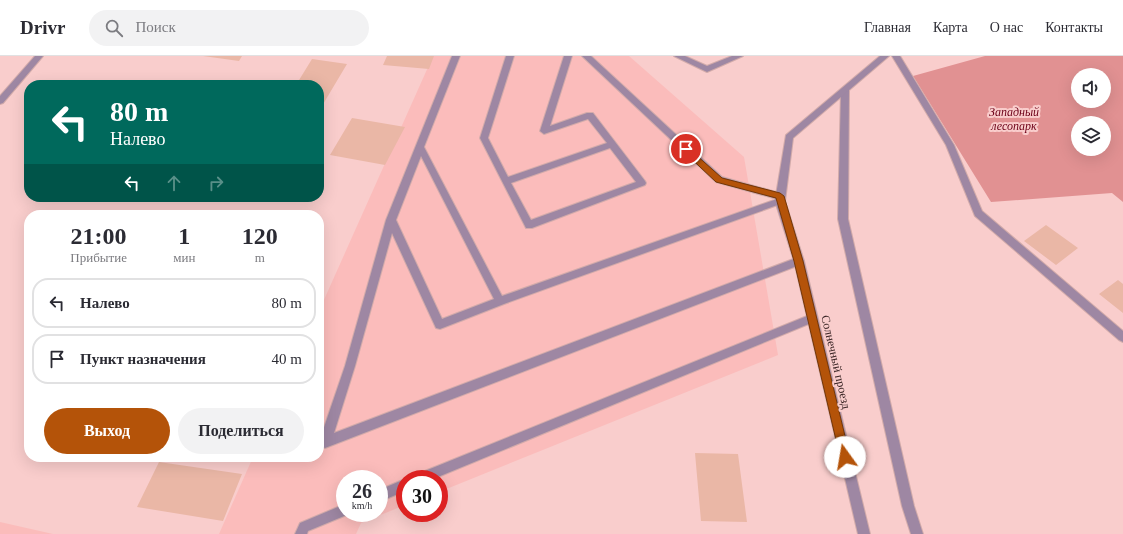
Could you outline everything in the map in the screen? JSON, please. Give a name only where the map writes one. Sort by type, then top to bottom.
[{"type":"street","points":[[0,101],[39,56]]},
{"type":"street","points":[[456,56],[391,220],[350,366],[325,442],[799,261]]},
{"type":"street","points":[[510,56],[484,138],[529,226],[642,183],[590,115],[544,131],[568,56]]},
{"type":"street","points":[[586,56],[719,180],[780,199]]},
{"type":"street","points":[[678,56],[707,69],[739,56]]},
{"type":"street","points":[[780,199],[789,137],[885,56]]},
{"type":"street","points":[[896,56],[950,145],[978,213],[1123,337]]},
{"type":"street","points":[[845,90],[843,219],[908,506],[917,534]]},
{"type":"street","points":[[506,181],[612,144]]},
{"type":"street","points":[[420,147],[500,301]]},
{"type":"street","points":[[391,220],[440,325],[500,301],[780,199]]},
{"type":"street","name":"Солнечный проезд","points":[[780,199],[799,261],[864,534]]},
{"type":"street","points":[[442,470],[812,318]]},
{"type":"street","points":[[301,534],[304,527],[336,514]]},
{"type":"shaded area","points":[[433,56],[629,56],[744,157],[778,355],[448,488],[448,470],[396,470],[396,509],[388,512],[388,470],[336,470],[336,522],[363,522],[361,523],[356,534],[219,534],[251,462],[324,462],[324,300]]},
{"type":"shaded area","points":[[0,522],[53,534],[0,534]]},
{"type":"green space","name":"Западный лесопарк","points":[[985,56],[1123,56],[1123,202],[1112,193],[991,202],[913,76]]},
{"type":"building","points":[[203,56],[242,56],[239,61]]},
{"type":"building","points":[[387,56],[434,56],[429,69],[383,65]]},
{"type":"building","points":[[312,59],[347,64],[324,103],[324,80],[299,80]]},
{"type":"building","points":[[352,118],[405,127],[385,165],[330,155]]},
{"type":"building","points":[[1046,225],[1078,248],[1056,265],[1024,241]]},
{"type":"building","points":[[1118,280],[1123,284],[1123,313],[1099,294]]},
{"type":"building","points":[[695,453],[738,454],[747,522],[701,521]]},
{"type":"building","points":[[159,462],[242,474],[223,521],[137,507]]},
{"type":"route","points":[[686,149],[719,180],[780,196],[780,201],[799,261],[845,457]]}]
